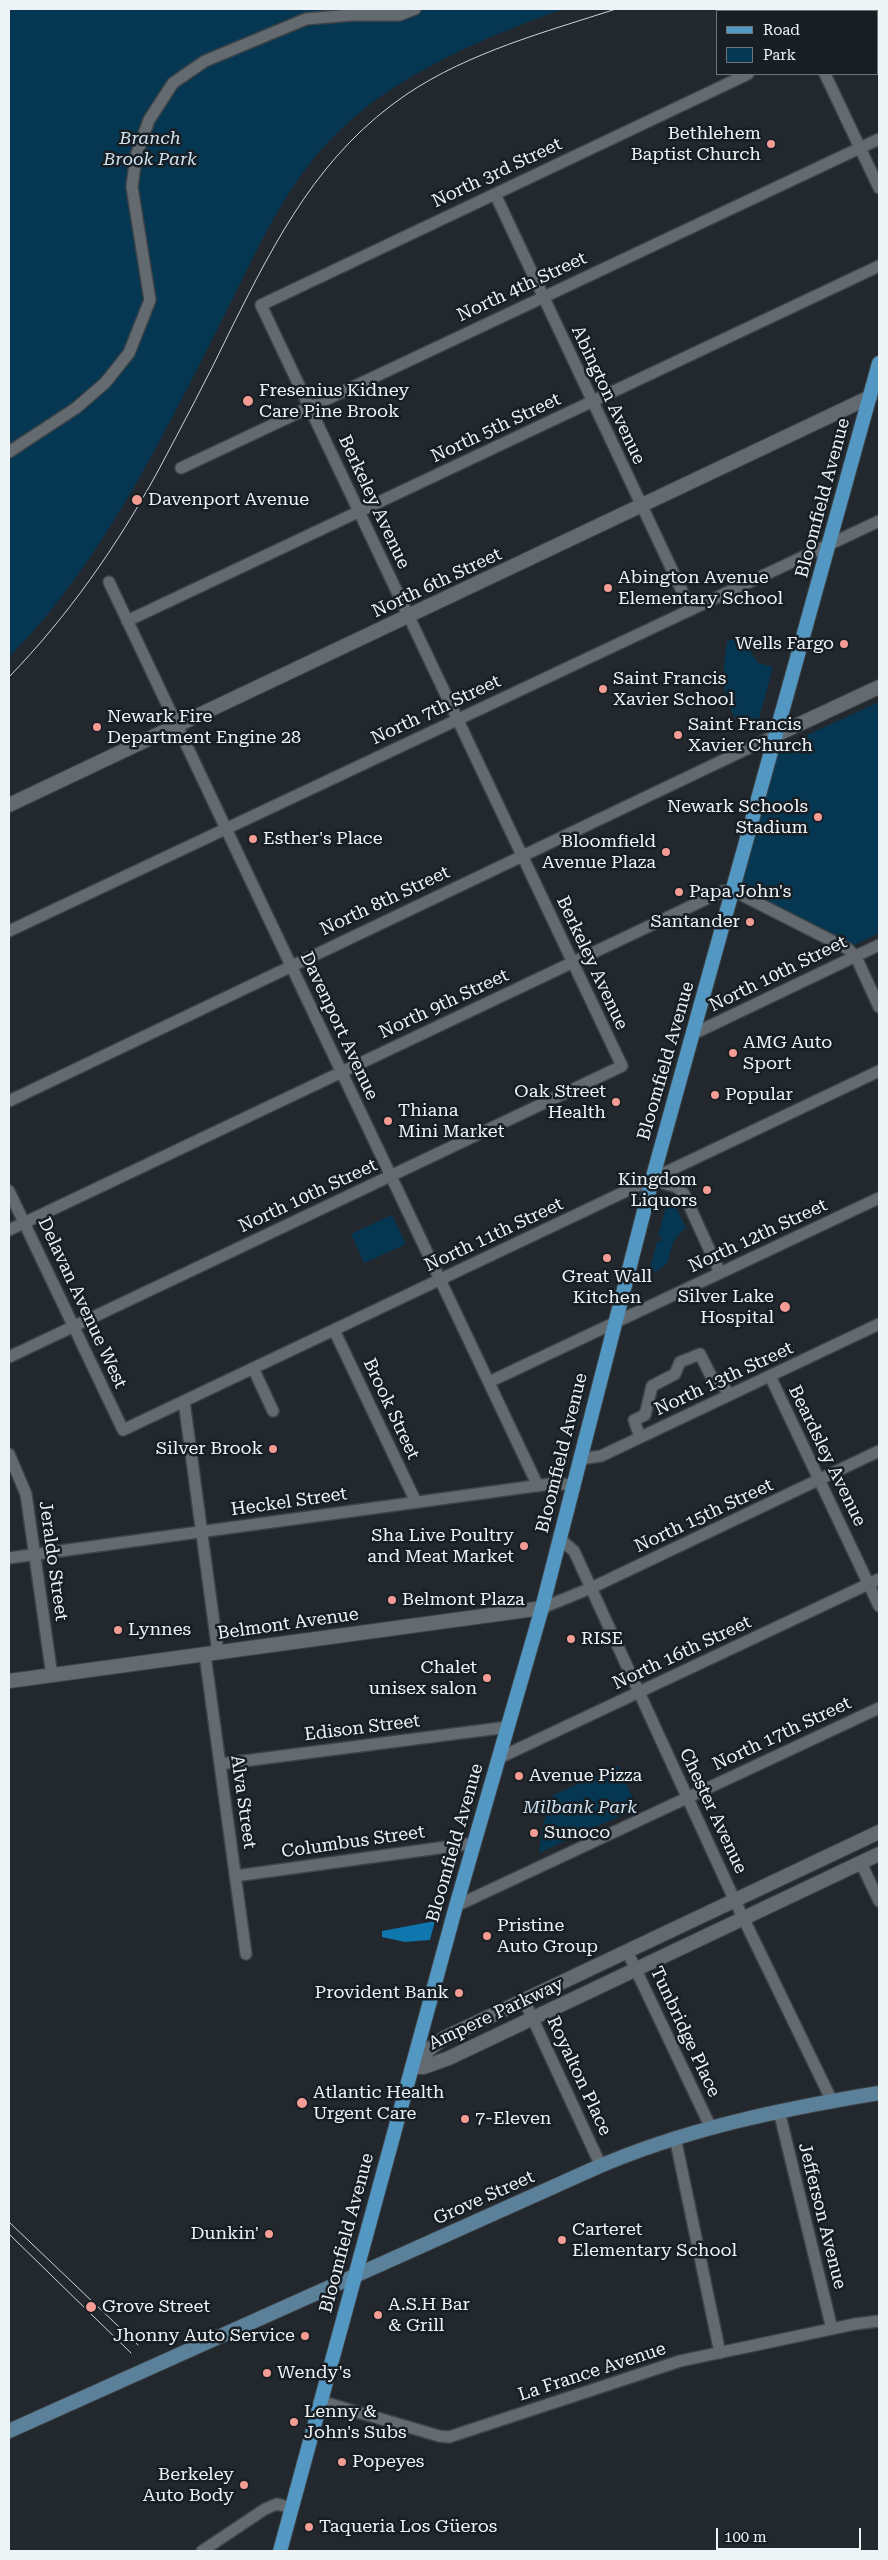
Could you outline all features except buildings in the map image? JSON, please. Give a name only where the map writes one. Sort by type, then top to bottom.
[{"type":"main road","name":"Bloomfield Avenue","points":[[280,2551],[456,1906],[542,1608],[652,1180],[776,735],[874,395],[879,363]]},
{"type":"main road","name":"Grove Street","points":[[9,2431],[601,2166],[675,2137],[779,2111],[879,2093]]},
{"type":"street","points":[[9,452],[76,408],[105,383],[129,353],[150,300],[132,187],[136,156],[149,120],[173,83],[205,61],[306,19],[351,14],[399,15],[415,9]]},
{"type":"street","name":"North 3rd Street","points":[[261,305],[746,75]]},
{"type":"street","points":[[825,75],[879,188]]},
{"type":"street","name":"North 4th Street","points":[[181,468],[879,139]]},
{"type":"street","name":"Abington Avenue","points":[[495,194],[691,610]]},
{"type":"street","name":"North 5th Street","points":[[127,621],[879,266]]},
{"type":"street","name":"Berkeley Avenue","points":[[261,305],[622,1066]]},
{"type":"street","name":"North 6th Street","points":[[9,805],[642,507],[874,395]]},
{"type":"street","name":"North 7th Street","points":[[9,931],[879,521]]},
{"type":"street","name":"Davenport Avenue","points":[[108,582],[538,1486]]},
{"type":"street","points":[[776,735],[879,686]]},
{"type":"street","name":"North 8th Street","points":[[9,1101],[776,735]]},
{"type":"street","points":[[734,890],[845,948],[856,956],[879,1007]]},
{"type":"street","name":"North 9th Street","points":[[9,1230],[718,894],[734,890]]},
{"type":"street","name":"North 10th Street","points":[[693,1034],[879,945]]},
{"type":"street","name":"North 10th Street","points":[[9,1358],[622,1066]]},
{"type":"street","name":"North 11th Street","points":[[123,1430],[879,1071]]},
{"type":"street","points":[[652,1180],[677,1187],[684,1194],[720,1273]]},
{"type":"street","name":"Delavan Avenue West","points":[[9,1190],[123,1430]]},
{"type":"street","name":"North 12th Street","points":[[489,1382],[879,1198]]},
{"type":"street","name":"North 13th Street","points":[[581,1459],[601,1456],[879,1324]]},
{"type":"street","name":"Brook Street","points":[[334,1330],[416,1502]]},
{"type":"street","points":[[640,1437],[634,1420],[644,1415],[652,1386],[676,1374],[680,1362],[700,1354],[711,1376],[721,1382],[729,1395]]},
{"type":"street","points":[[253,1368],[273,1411]]},
{"type":"street","name":"Beardsley Avenue","points":[[770,1376],[819,1480],[874,1581],[879,1606]]},
{"type":"street","name":"Alva Street","points":[[184,1401],[202,1532],[220,1764],[246,1954]]},
{"type":"street","name":"North 15th Street","points":[[542,1608],[591,1588],[879,1452]]},
{"type":"street","name":"Jeraldo Street","points":[[9,1454],[26,1494],[52,1676]]},
{"type":"street","name":"Heckel Street","points":[[9,1558],[557,1483],[574,1486]]},
{"type":"street","name":"Chester Avenue","points":[[560,1539],[574,1551],[743,1918],[832,2101]]},
{"type":"street","name":"North 16th Street","points":[[499,1758],[874,1581]]},
{"type":"street","name":"Belmont Avenue","points":[[9,1681],[542,1608]]},
{"type":"street","name":"North 17th Street","points":[[456,1906],[879,1708]]},
{"type":"street","name":"Edison Street","points":[[220,1764],[508,1727]]},
{"type":"street","name":"Ampere Parkway","points":[[412,2068],[426,2052],[444,2038],[879,1832]]},
{"type":"street","name":"Columbus Street","points":[[235,1876],[475,1843]]},
{"type":"street","name":"Ampere Parkway","points":[[412,2068],[430,2065],[449,2058],[879,1854]]},
{"type":"street","points":[[861,1863],[879,1901]]},
{"type":"street","name":"Tunbridge Place","points":[[627,1951],[710,2128]]},
{"type":"street","name":"Royalton Place","points":[[524,2000],[601,2166]]},
{"type":"street","name":"Jefferson Avenue","points":[[779,2111],[832,2329]]},
{"type":"street","points":[[675,2137],[720,2353]]},
{"type":"street","name":"La France Avenue","points":[[320,2401],[439,2436],[449,2437],[656,2368],[832,2329],[879,2321]]},
{"type":"street","points":[[202,2551],[264,2509],[277,2504],[291,2508]]},
{"type":"green space","name":"Branch Brook Park","points":[[9,9],[563,9],[470,46],[439,61],[381,96],[354,117],[330,140],[297,181],[282,204],[176,410],[101,541],[42,621],[9,657]]},
{"type":"green space","points":[[742,637],[758,663],[773,667],[757,726],[751,732],[747,732],[731,710],[725,690],[724,667],[727,641]]},
{"type":"green space","name":"Newark Schools Stadium","points":[[879,702],[879,933],[851,947],[738,888],[776,737],[781,747]]},
{"type":"green space","points":[[672,1199],[686,1228],[674,1241],[667,1263],[658,1271],[649,1272],[657,1242],[660,1242],[662,1237],[658,1236],[668,1200]]},
{"type":"green space","points":[[392,1215],[406,1244],[364,1263],[351,1234]]},
{"type":"green space","name":"Milbank Park","points":[[619,1766],[637,1808],[539,1853],[543,1825],[553,1795]]},
{"type":"water","points":[[435,1921],[430,1940],[405,1942],[382,1937],[382,1931]]},
{"type":"tram line","points":[[9,677],[31,654],[71,605],[126,526],[158,471],[248,295],[284,230],[325,170],[349,143],[376,117],[407,94],[456,66],[508,44],[616,9]]},
{"type":"tram line","points":[[9,2222],[138,2345]]},
{"type":"tram line","points":[[9,2234],[131,2353]]},
{"type":"place","name":"Bethlehem Baptist Church","points":[[771,144]]},
{"type":"place","name":"Fresenius Kidney Care Pine Brook","points":[[248,401]]},
{"type":"place","name":"Davenport Avenue","points":[[137,500]]},
{"type":"place","name":"Abington Avenue Elementary School","points":[[608,588]]},
{"type":"place","name":"Wells Fargo","points":[[844,644]]},
{"type":"place","name":"Saint Francis Xavier School","points":[[603,689]]},
{"type":"place","name":"Newark Fire Department Engine 28","points":[[97,727]]},
{"type":"place","name":"Saint Francis Xavier Church","points":[[678,735]]},
{"type":"place","name":"Newark Schools Stadium","points":[[818,817]]},
{"type":"place","name":"Esther's Place","points":[[253,839]]},
{"type":"place","name":"Bloomfield Avenue Plaza","points":[[666,852]]},
{"type":"place","name":"Papa John's","points":[[679,892]]},
{"type":"place","name":"Santander","points":[[750,922]]},
{"type":"place","name":"AMG Auto Sport","points":[[733,1053]]},
{"type":"place","name":"Popular","points":[[715,1095]]},
{"type":"place","name":"Oak Street Health","points":[[616,1102]]},
{"type":"place","name":"Thiana Mini Market","points":[[388,1121]]},
{"type":"place","name":"Kingdom Liquors","points":[[707,1190]]},
{"type":"place","name":"Great Wall Kitchen","points":[[607,1258]]},
{"type":"place","name":"Silver Lake Hospital","points":[[785,1307]]},
{"type":"place","name":"Silver Brook","points":[[273,1449]]},
{"type":"place","name":"Sha Live Poultry and Meat Market","points":[[524,1546]]},
{"type":"place","name":"Belmont Plaza","points":[[392,1600]]},
{"type":"place","name":"Lynnes","points":[[118,1630]]},
{"type":"place","name":"RISE","points":[[571,1639]]},
{"type":"place","name":"Chalet unisex salon","points":[[487,1678]]},
{"type":"place","name":"Avenue Pizza","points":[[519,1776]]},
{"type":"place","name":"Sunoco","points":[[534,1833]]},
{"type":"place","name":"Pristine Auto Group","points":[[487,1936]]},
{"type":"place","name":"Provident Bank","points":[[459,1993]]},
{"type":"place","name":"Atlantic Health Urgent Care","points":[[302,2103]]},
{"type":"place","name":"7-Eleven","points":[[465,2119]]},
{"type":"place","name":"Dunkin'","points":[[269,2234]]},
{"type":"place","name":"Carteret Elementary School","points":[[562,2240]]},
{"type":"place","name":"Grove Street","points":[[91,2307]]},
{"type":"place","name":"A.S.H Bar & Grill","points":[[378,2315]]},
{"type":"place","name":"Jhonny Auto Service","points":[[305,2336]]},
{"type":"place","name":"Wendy's","points":[[267,2373]]},
{"type":"place","name":"Lenny & John's Subs","points":[[294,2422]]},
{"type":"place","name":"Popeyes","points":[[342,2462]]},
{"type":"place","name":"Berkeley Auto Body","points":[[244,2485]]},
{"type":"place","name":"Taqueria Los Güeros","points":[[309,2527]]}]
